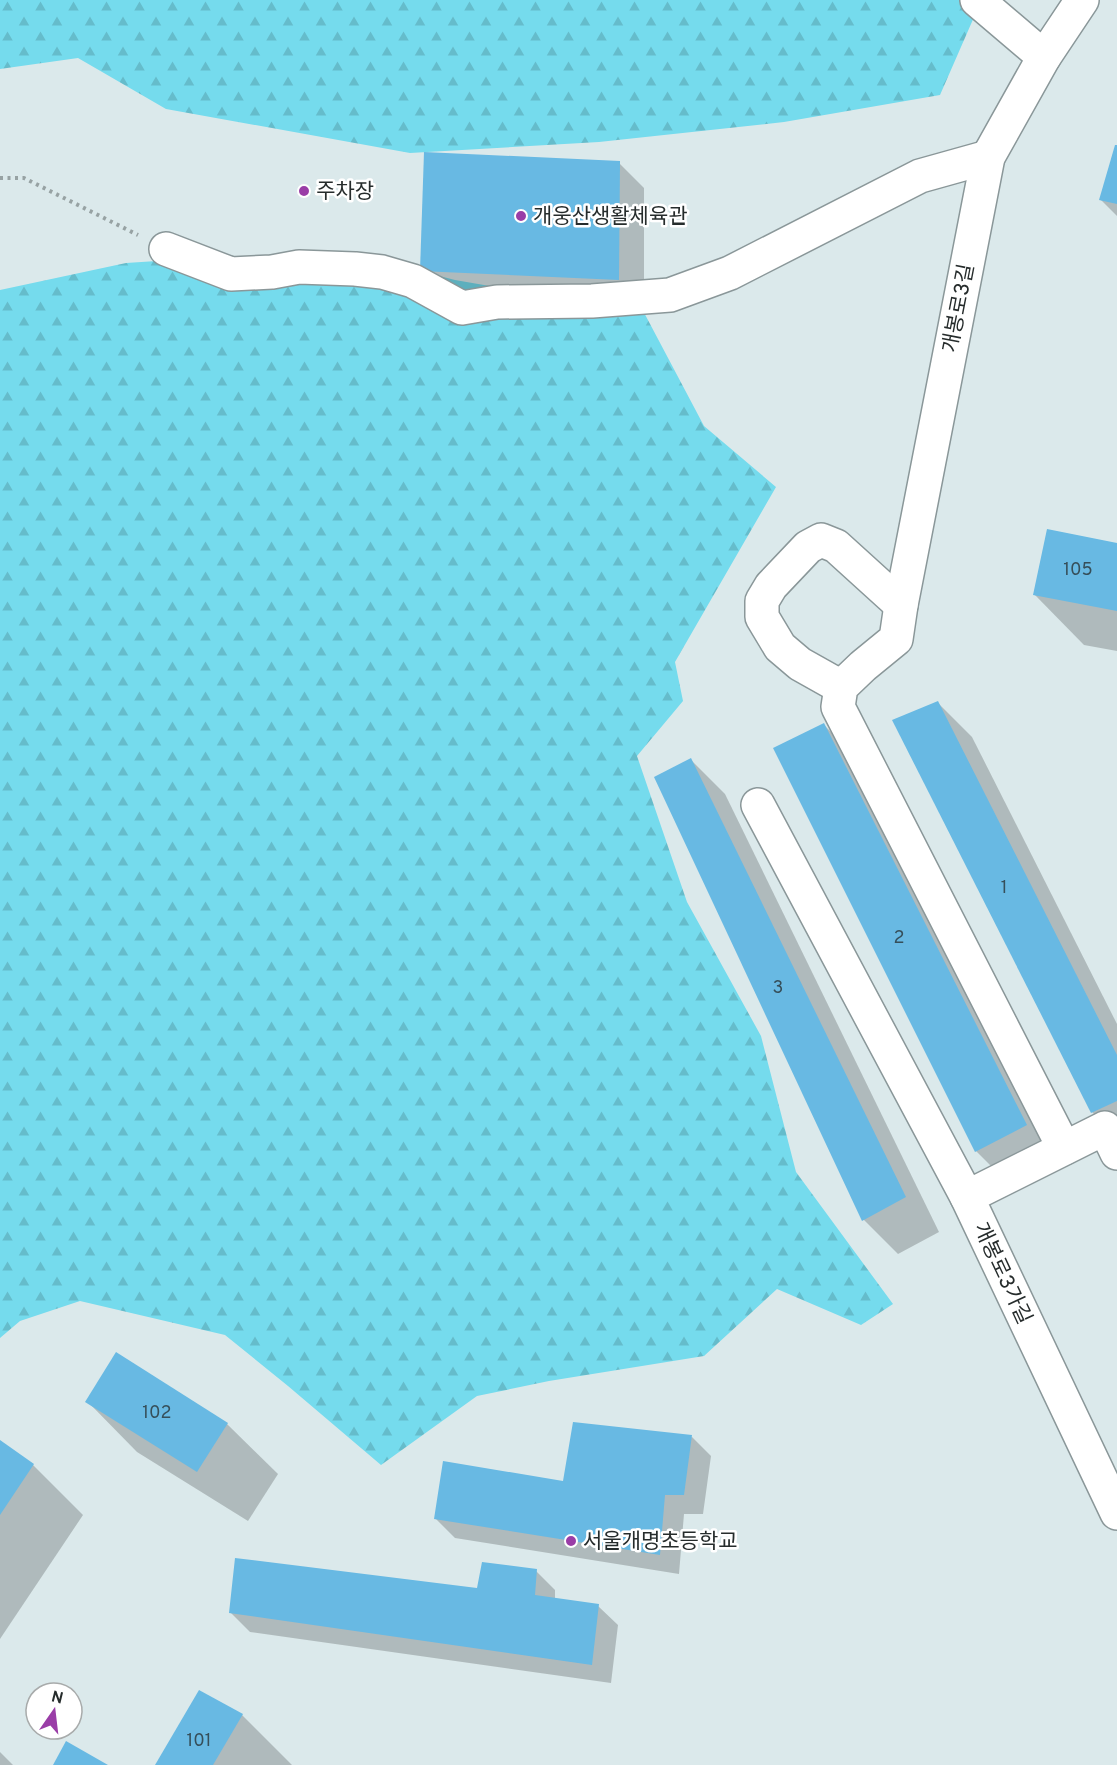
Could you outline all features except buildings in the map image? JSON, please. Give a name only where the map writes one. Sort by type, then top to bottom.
[{"type":"street","points":[[977,0],[1044,57]]},
{"type":"street","name":"개봉로3길","points":[[841,687],[896,639],[988,157],[1044,57],[1082,0]]},
{"type":"street","points":[[166,249],[231,274],[272,272],[299,267],[355,269],[382,273],[413,281],[462,308],[497,302],[592,301],[670,295],[730,273],[920,176],[988,157]]},
{"type":"street","points":[[901,606],[836,546],[821,540],[808,547],[771,586],[762,601],[762,617],[780,647],[800,664],[841,687],[838,706],[1064,1148]]},
{"type":"street","points":[[758,805],[967,1197]]},
{"type":"street","name":"개봉로3가길","points":[[1117,1154],[1105,1128],[967,1197],[1117,1513]]},
{"type":"path","points":[[0,178],[24,178],[166,249]]},
{"type":"green space","points":[[0,0],[970,0],[978,8],[940,95],[784,122],[599,142],[410,153],[166,109],[78,58],[0,69]]},
{"type":"green space","points":[[218,257],[373,259],[455,280],[518,291],[631,288],[704,426],[776,487],[675,662],[683,701],[637,756],[687,902],[761,1036],[796,1172],[893,1304],[861,1325],[777,1289],[704,1356],[549,1381],[477,1396],[381,1465],[225,1335],[80,1301],[20,1321],[0,1338],[0,290],[126,263]]},
{"type":"place","name":"주차장","points":[[304,191]]},
{"type":"place","name":"개웅산생활체육관","points":[[521,216]]},
{"type":"place","name":"서울개명초등학교","points":[[571,1541]]}]
